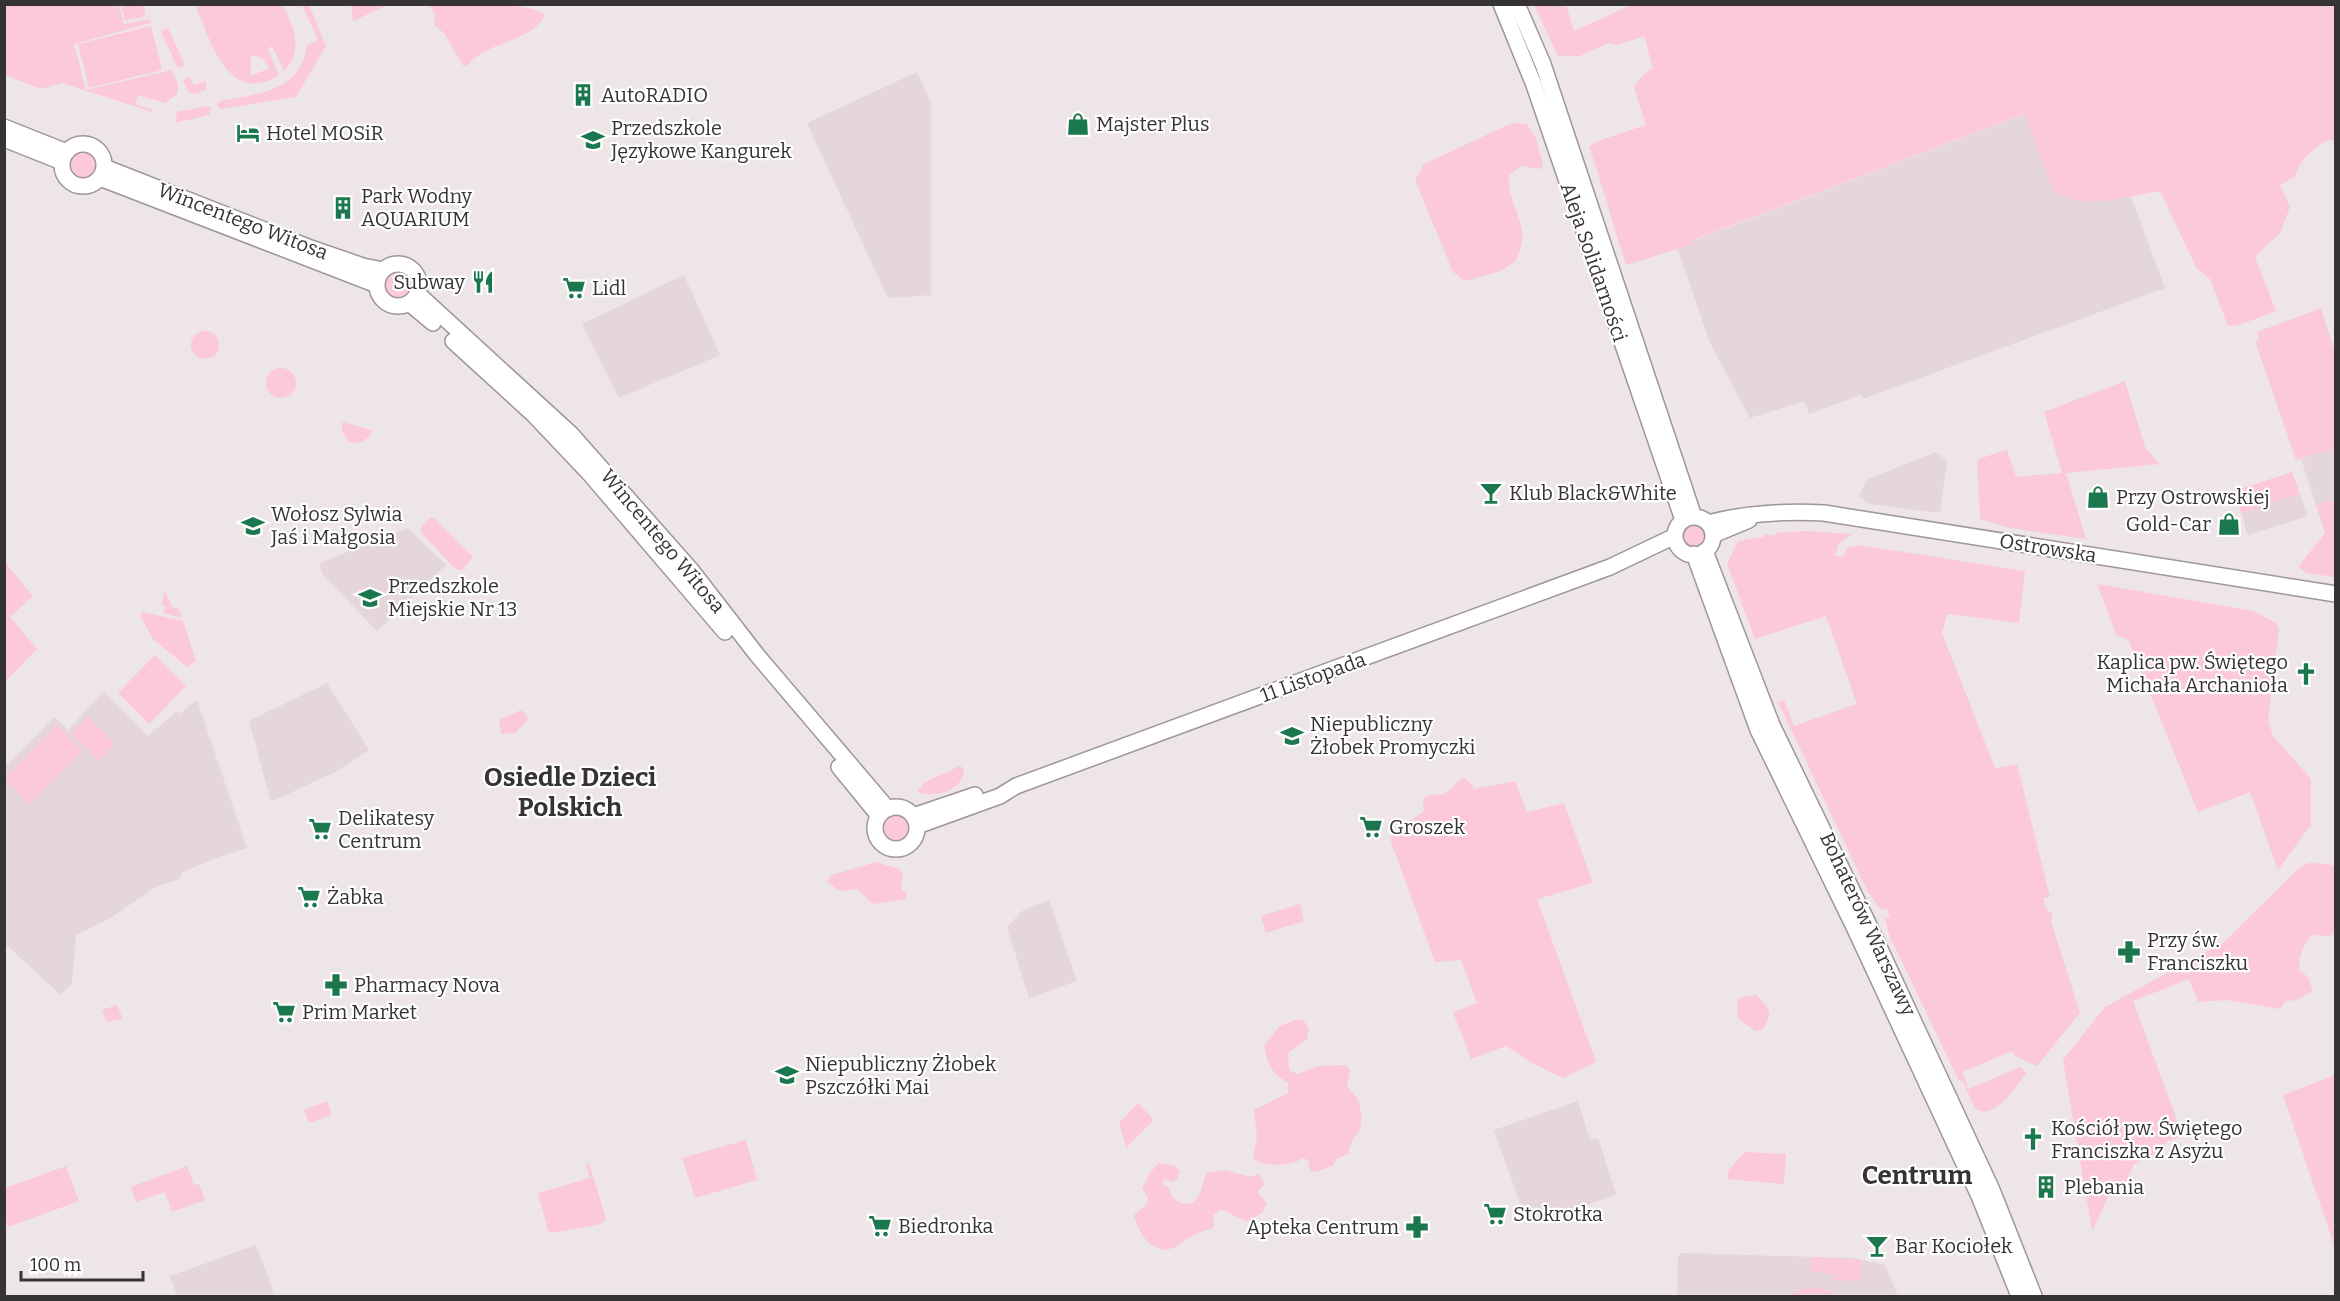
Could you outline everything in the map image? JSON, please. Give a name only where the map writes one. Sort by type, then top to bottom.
[{"type":"main road","name":"Aleja Solidarności","points":[[1501,4],[1534,85],[1700,524]]},
{"type":"main road","name":"Aleja Solidarności","points":[[1517,4],[1543,64],[1700,524]]},
{"type":"main road","points":[[4,128],[64,157]]},
{"type":"main road","points":[[4,139],[64,157]]},
{"type":"main road","points":[[77,145],[90,145],[101,154],[102,173],[87,186],[77,186],[65,177],[64,157],[77,145]]},
{"type":"main road","name":"Wincentego Witosa","points":[[102,173],[363,266],[383,270]]},
{"type":"main road","name":"Wincentego Witosa","points":[[102,173],[377,285]]},
{"type":"main road","points":[[400,264],[410,268],[417,277],[413,298],[399,306],[388,303],[380,296],[377,285],[383,270],[400,264]]},
{"type":"main road","name":"Wincentego Witosa","points":[[413,298],[534,415],[589,473],[884,812]]},
{"type":"main road","name":"Ostrowska","points":[[1700,524],[1761,514],[1790,512],[1851,516],[2336,594]]},
{"type":"main road","points":[[1700,524],[1700,553],[1677,542],[1677,527],[1700,524]]},
{"type":"main road","name":"11 Listopada","points":[[915,821],[996,788],[1016,786],[1677,542]]},
{"type":"main road","name":"Bohaterów Warszawy","points":[[1700,553],[1758,730],[1854,927],[1979,1196],[2019,1296]]},
{"type":"main road","name":"Bohaterów Warszawy","points":[[1700,553],[1772,725],[1992,1190],[2034,1296]]},
{"type":"main road","points":[[903,808],[915,821],[916,834],[908,846],[889,848],[880,842],[875,832],[884,812],[903,808]]},
{"type":"shaded area","points":[[354,4],[388,5],[353,21],[351,6]]},
{"type":"shaded area","points":[[4,5],[119,5],[124,24],[149,19],[151,23],[74,44],[86,90],[172,70],[178,84],[178,93],[165,103],[138,95],[135,104],[153,110],[152,112],[62,83],[41,89],[5,75]]},
{"type":"shaded area","points":[[121,5],[143,5],[146,14],[143,17],[125,20]]},
{"type":"shaded area","points":[[195,5],[283,5],[291,22],[295,39],[294,55],[290,63],[284,71],[272,46],[268,49],[279,75],[261,83],[246,83],[234,76],[215,50]],"holes":[[[251,55],[262,58],[270,68],[251,76]]]},
{"type":"shaded area","points":[[302,5],[309,5],[326,46],[296,97],[220,109],[217,105],[220,101],[263,93],[287,82],[296,73],[303,61],[307,45],[318,40]]},
{"type":"shaded area","points":[[429,5],[507,5],[536,10],[545,15],[530,31],[486,51],[468,65],[463,66],[444,33],[434,25],[435,15]]},
{"type":"shaded area","points":[[1534,5],[1566,5],[1574,31],[1631,5],[2335,5],[2335,141],[2327,140],[2317,147],[2303,160],[2295,177],[2280,185],[2290,207],[2280,233],[2255,257],[2276,311],[2239,325],[2228,326],[2210,279],[2197,269],[2160,191],[2105,201],[2064,197],[2053,190],[2024,114],[1693,240],[1694,244],[1626,265],[1589,147],[1598,141],[1646,125],[1634,87],[1642,76],[1653,68],[1644,36],[1618,45],[1609,43],[1580,56],[1558,56]]},
{"type":"shaded area","points":[[151,26],[162,70],[89,88],[78,44]]},
{"type":"shaded area","points":[[168,28],[185,65],[178,69],[161,31]]},
{"type":"shaded area","points":[[917,72],[931,102],[931,295],[888,298],[807,123]]},
{"type":"shaded area","points":[[190,77],[194,85],[206,81],[206,90],[195,94],[189,93],[183,80]]},
{"type":"shaded area","points":[[2091,89],[2165,288],[1863,399],[1861,395],[1809,414],[1804,401],[1750,418],[1710,343],[1677,247]]},
{"type":"shaded area","points":[[211,107],[209,115],[175,123],[177,112]]},
{"type":"shaded area","points":[[1512,123],[1527,124],[1536,138],[1543,164],[1540,169],[1521,166],[1509,175],[1510,192],[1521,225],[1521,247],[1516,261],[1501,271],[1465,281],[1453,272],[1415,180],[1424,164]]},
{"type":"shaded area","points":[[84,152],[93,156],[97,165],[93,174],[84,178],[75,174],[71,165],[75,156]]},
{"type":"shaded area","points":[[397,271],[406,275],[410,284],[406,293],[397,297],[388,293],[384,284],[388,275]]},
{"type":"shaded area","points":[[684,275],[720,355],[619,398],[582,324]]},
{"type":"shaded area","points":[[2321,308],[2335,353],[2335,459],[2332,449],[2296,460],[2255,341],[2259,340],[2257,332]]},
{"type":"shaded area","points":[[205,331],[215,335],[219,345],[215,355],[205,359],[195,355],[191,345],[195,335]]},
{"type":"shaded area","points":[[281,368],[292,372],[296,383],[292,394],[281,398],[270,394],[266,383],[270,372]]},
{"type":"shaded area","points":[[2125,381],[2145,447],[2160,464],[2066,473],[2086,539],[2010,528],[1980,519],[1977,460],[2007,449],[2016,477],[2062,473],[2044,412]]},
{"type":"shaded area","points":[[342,422],[372,430],[369,437],[360,443],[349,442],[342,431]]},
{"type":"shaded area","points":[[2332,449],[2335,459],[2335,500],[2316,505],[2301,459]]},
{"type":"shaded area","points":[[1936,452],[1947,461],[1940,513],[1869,504],[1859,496],[1866,480]]},
{"type":"shaded area","points":[[2292,472],[2300,494],[2241,513],[2234,491]]},
{"type":"shaded area","points":[[2300,494],[2308,516],[2248,535],[2241,513]]},
{"type":"shaded area","points":[[2335,500],[2335,577],[2306,573],[2299,567],[2325,533],[2316,505]]},
{"type":"shaded area","points":[[431,517],[473,557],[462,570],[456,570],[421,532],[421,528]]},
{"type":"shaded area","points":[[1694,524],[1702,527],[1705,535],[1702,543],[1694,546],[1686,543],[1683,535],[1686,527]]},
{"type":"shaded area","points":[[408,528],[446,565],[377,631],[322,574],[320,563]]},
{"type":"shaded area","points":[[1807,531],[1852,534],[1839,543],[1835,556],[1842,557],[1848,547],[1859,545],[2025,571],[2019,623],[1947,614],[1942,633],[1995,768],[2017,764],[2050,897],[2043,898],[2046,909],[2053,914],[2051,921],[2080,1013],[2037,1066],[2015,1056],[2012,1051],[1962,1072],[1969,1089],[2020,1067],[2027,1073],[1998,1106],[1990,1110],[1975,1109],[1964,1083],[1958,1079],[1890,937],[1885,919],[1890,917],[1887,909],[1881,910],[1868,892],[1778,702],[1784,700],[1794,726],[1857,704],[1826,616],[1755,639],[1727,564],[1738,541],[1763,537],[1766,534],[1775,536],[1776,533]]},
{"type":"shaded area","points":[[4,561],[33,596],[10,617],[37,649],[5,682]]},
{"type":"shaded area","points":[[2097,584],[2254,611],[2276,623],[2279,629],[2268,721],[2273,736],[2311,779],[2311,825],[2278,870],[2250,792],[2198,812],[2128,639],[2117,636]]},
{"type":"shaded area","points":[[165,591],[172,607],[179,609],[182,618],[163,613],[165,606],[161,605]]},
{"type":"shaded area","points":[[143,612],[183,621],[196,661],[187,667],[153,639],[140,616]]},
{"type":"shaded area","points":[[155,655],[186,686],[149,724],[118,693]]},
{"type":"shaded area","points":[[327,683],[369,750],[337,771],[271,802],[249,721]]},
{"type":"shaded area","points":[[103,692],[148,736],[177,711],[179,714],[197,700],[247,848],[215,858],[181,873],[180,879],[156,887],[112,917],[76,935],[72,983],[61,995],[5,944],[5,767],[54,717],[68,730]]},
{"type":"shaded area","points":[[521,710],[529,718],[515,733],[501,734],[499,720]]},
{"type":"shaded area","points":[[88,716],[115,744],[99,761],[71,733]]},
{"type":"shaded area","points":[[57,725],[83,751],[29,805],[5,778]]},
{"type":"shaded area","points":[[960,766],[964,769],[963,777],[954,788],[939,794],[917,792],[925,782]]},
{"type":"shaded area","points":[[1464,778],[1474,786],[1472,789],[1515,781],[1527,812],[1564,803],[1593,883],[1537,899],[1596,1062],[1563,1078],[1532,1063],[1506,1046],[1471,1059],[1453,1012],[1477,1003],[1461,960],[1435,962],[1391,842],[1395,830],[1424,811],[1423,799],[1430,795],[1446,793]]},
{"type":"shaded area","points":[[897,814],[907,818],[911,828],[907,838],[897,842],[887,838],[883,828],[887,818]]},
{"type":"shaded area","points":[[876,862],[899,869],[903,875],[901,889],[907,894],[906,899],[873,904],[857,889],[839,891],[827,881],[832,875]]},
{"type":"shaded area","points":[[2309,863],[2329,864],[2336,867],[2334,932],[2331,936],[2312,935],[2303,948],[2299,961],[2300,971],[2308,977],[2313,991],[2297,1000],[2285,1001],[2280,1009],[2226,1000],[2198,1002],[2189,979],[2133,1001],[2183,1136],[2168,1141],[2155,1155],[2134,1164],[2123,1188],[2109,1195],[2092,1231],[2063,1060],[2105,1007],[2224,942],[2299,868]]},
{"type":"shaded area","points":[[1049,900],[1077,981],[1029,998],[1007,927],[1022,911]]},
{"type":"shaded area","points":[[1300,904],[1304,921],[1266,933],[1261,916]]},
{"type":"shaded area","points":[[1757,995],[1765,1004],[1769,1016],[1762,1030],[1755,1031],[1738,1018],[1737,1002],[1741,997]]},
{"type":"shaded area","points":[[117,1005],[123,1019],[107,1022],[102,1010]]},
{"type":"shaded area","points":[[1295,1020],[1303,1020],[1309,1028],[1307,1039],[1288,1053],[1289,1070],[1297,1074],[1319,1066],[1346,1065],[1350,1070],[1347,1086],[1358,1099],[1362,1117],[1360,1130],[1352,1140],[1348,1154],[1336,1159],[1333,1166],[1315,1172],[1310,1170],[1308,1160],[1303,1158],[1292,1163],[1271,1165],[1253,1158],[1257,1137],[1254,1110],[1288,1093],[1288,1082],[1271,1067],[1264,1045],[1280,1026]]},
{"type":"shaded area","points":[[2335,1075],[2336,1248],[2283,1095]]},
{"type":"shaded area","points":[[327,1101],[332,1115],[309,1123],[304,1110]]},
{"type":"shaded area","points":[[1578,1101],[1590,1140],[1598,1138],[1616,1194],[1559,1216],[1525,1217],[1494,1130]]},
{"type":"shaded area","points":[[1138,1103],[1154,1120],[1126,1148],[1119,1123]]},
{"type":"shaded area","points":[[746,1140],[757,1180],[695,1198],[682,1158]]},
{"type":"shaded area","points":[[1745,1152],[1786,1154],[1784,1184],[1727,1179],[1728,1171]]},
{"type":"shaded area","points":[[589,1163],[606,1219],[601,1224],[552,1233],[548,1231],[538,1193],[590,1178],[586,1164]]},
{"type":"shaded area","points":[[1159,1163],[1174,1165],[1180,1171],[1178,1179],[1172,1182],[1165,1179],[1162,1184],[1169,1188],[1172,1197],[1182,1204],[1194,1203],[1201,1191],[1206,1173],[1226,1170],[1250,1177],[1259,1174],[1265,1183],[1258,1192],[1267,1204],[1263,1212],[1247,1222],[1221,1209],[1213,1215],[1214,1227],[1193,1235],[1176,1247],[1161,1249],[1148,1242],[1143,1236],[1134,1215],[1147,1204],[1148,1197],[1142,1189],[1149,1174]]},
{"type":"shaded area","points":[[66,1166],[79,1201],[8,1227],[5,1219],[5,1188]]},
{"type":"shaded area","points":[[187,1166],[194,1185],[199,1184],[205,1200],[172,1212],[165,1192],[136,1202],[131,1187]]},
{"type":"shaded area","points":[[256,1245],[275,1296],[177,1296],[170,1276]]},
{"type":"shaded area","points":[[1681,1253],[1853,1258],[1885,1265],[1898,1296],[1677,1296],[1678,1256]]},
{"type":"shaded area","points":[[1811,1257],[1862,1260],[1861,1281],[1834,1280],[1834,1275],[1810,1271]]},
{"type":"shaded area","points":[[1817,1287],[1838,1296],[1814,1293],[1790,1296],[1802,1289]]},
{"type":"place","name":"AutoRADIO","points":[[583,95]]},
{"type":"place","name":"Majster Plus","points":[[1078,124]]},
{"type":"place","name":"Hotel MOSiR","points":[[248,133]]},
{"type":"place","name":"Przedszkole Językowe Kangurek","points":[[593,140]]},
{"type":"place","name":"Park Wodny AQUARIUM","points":[[343,208]]},
{"type":"place","name":"Subway","points":[[483,282]]},
{"type":"place","name":"Lidl","points":[[574,288]]},
{"type":"place","name":"Klub Black&White","points":[[1491,493]]},
{"type":"place","name":"Przy Ostrowskiej","points":[[2098,497]]},
{"type":"place","name":"Gold-Car","points":[[2229,524]]},
{"type":"place","name":"Wołosz Sylwia Jaś i Małgosia","points":[[253,526]]},
{"type":"place","name":"Przedszkole Miejskie Nr 13","points":[[370,598]]},
{"type":"place","name":"Kaplica pw. Świętego Michała Archanioła","points":[[2306,674]]},
{"type":"place","name":"Niepubliczny Żłobek Promyczki","points":[[1292,736]]},
{"type":"place","name":"Groszek","points":[[1371,827]]},
{"type":"place","name":"Delikatesy Centrum","points":[[320,829]]},
{"type":"place","name":"Żabka","points":[[309,897]]},
{"type":"place","name":"Przy św. Franciszku","points":[[2129,952]]},
{"type":"place","name":"Pharmacy Nova","points":[[336,985]]},
{"type":"place","name":"Prim Market","points":[[284,1012]]},
{"type":"place","name":"Niepubliczny Żłobek Pszczółki Mai","points":[[787,1075]]},
{"type":"place","name":"Kościół pw. Świętego Franciszka z Asyżu","points":[[2033,1139]]},
{"type":"place","name":"Plebania","points":[[2046,1187]]},
{"type":"place","name":"Stokrotka","points":[[1495,1214]]},
{"type":"place","name":"Biedronka","points":[[880,1226]]},
{"type":"place","name":"Apteka Centrum","points":[[1417,1227]]},
{"type":"place","name":"Bar Kociołek","points":[[1877,1246]]},
{"type":"district","name":"Osiedle Dzieci Polskich","points":[[570,792]]},
{"type":"district","name":"Centrum","points":[[1917,1175]]}]
